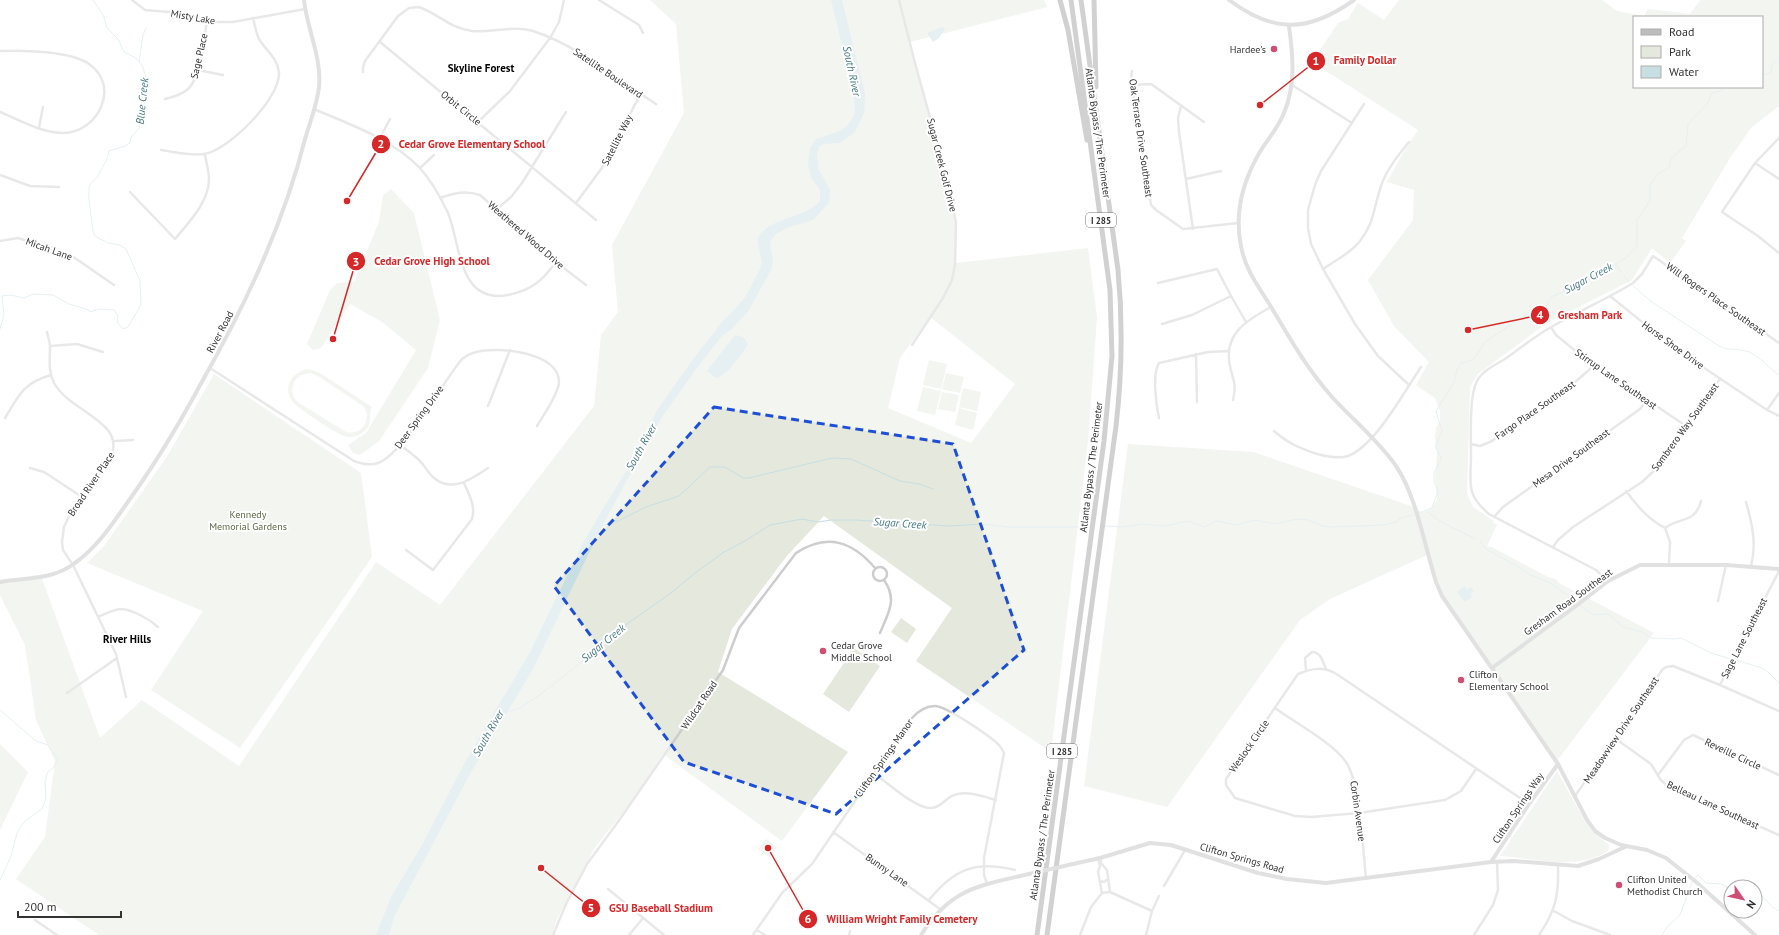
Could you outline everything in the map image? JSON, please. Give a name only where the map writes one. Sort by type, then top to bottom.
[{"type":"highway","points":[[1060,0],[1067,25],[1083,119],[1095,177]]},
{"type":"highway","name":"Atlanta Bypass / The Perimeter","points":[[1037,935],[1104,441],[1111,374],[1112,325],[1110,290],[1071,0]]},
{"type":"highway","name":"Atlanta Bypass / The Perimeter","points":[[1047,935],[1121,381],[1121,308],[1118,270],[1081,0]]},
{"type":"highway","points":[[1094,0],[1097,114]]},
{"type":"street","name":"Misty Lake","points":[[132,0],[145,10],[180,13],[207,21],[233,22],[305,9]]},
{"type":"street","name":"River Road","points":[[0,582],[51,576],[73,565],[88,553],[103,537],[169,442],[241,309],[281,219],[319,88],[319,77],[304,0]]},
{"type":"street","points":[[478,122],[510,91],[550,38],[559,22],[564,0]]},
{"type":"street","points":[[599,0],[639,25],[643,33]]},
{"type":"street","name":"Sugar Creek Golf Drive","points":[[899,0],[914,63],[949,186],[956,223],[955,265],[952,280],[943,298],[912,345]]},
{"type":"street","points":[[1229,0],[1257,18],[1289,26],[1322,19],[1339,11],[1354,0]]},
{"type":"street","name":"Satellite Boulevard","points":[[363,72],[365,61],[398,16],[405,10],[415,7],[425,9],[450,25],[473,31],[518,29],[532,30],[585,56],[656,104]]},
{"type":"street","points":[[162,150],[188,154],[205,154],[220,148],[232,140],[275,92],[279,76],[277,64],[271,53],[259,40],[253,18]]},
{"type":"street","name":"Sage Place","points":[[165,99],[178,95],[187,89],[194,80],[198,70],[207,21]]},
{"type":"street","points":[[1289,26],[1293,79],[1284,114],[1247,177],[1241,197],[1238,223],[1241,248],[1247,268],[1295,347],[1319,380],[1332,396],[1374,438],[1404,479],[1436,582],[1442,596],[1558,764],[1576,796],[1587,820],[1596,831],[1605,838],[1628,846],[1647,850],[1666,858],[1695,881],[1755,935]]},
{"type":"street","name":"Orbit Circle","points":[[380,42],[596,220]]},
{"type":"street","points":[[0,51],[34,51],[74,58],[90,64],[101,79],[105,94],[103,106],[98,115],[87,126],[79,130],[64,133],[39,128],[0,112]]},
{"type":"street","points":[[198,70],[223,75]]},
{"type":"street","name":"Oak Terrace Drive Southeast","points":[[1132,71],[1132,85],[1151,205],[1183,229],[1238,223]]},
{"type":"street","points":[[1132,85],[1151,84],[1204,122]]},
{"type":"street","points":[[1292,85],[1352,123]]},
{"type":"street","name":"Satellite Way","points":[[576,203],[610,157],[634,106],[641,95]]},
{"type":"street","points":[[1364,104],[1319,176],[1310,200],[1308,228],[1311,244],[1347,312],[1378,356],[1409,385]]},
{"type":"street","points":[[1181,106],[1178,118],[1178,132],[1194,229]]},
{"type":"street","points":[[39,128],[43,107]]},
{"type":"street","points":[[313,109],[380,138],[401,151],[420,168],[440,198],[448,214],[460,255],[470,281],[478,290],[494,296],[522,292],[538,283],[556,262]]},
{"type":"street","points":[[497,209],[511,197],[566,112]]},
{"type":"street","points":[[380,138],[390,119]]},
{"type":"street","points":[[1779,138],[1755,163],[1722,212],[1758,236],[1779,253]]},
{"type":"street","points":[[1323,269],[1351,250],[1367,231],[1372,221],[1383,181],[1397,157],[1409,142]]},
{"type":"street","points":[[130,192],[176,239],[202,204],[206,194],[209,179],[205,154]]},
{"type":"street","points":[[420,168],[434,155]]},
{"type":"street","points":[[1755,163],[1779,179]]},
{"type":"street","points":[[1186,179],[1221,171]]},
{"type":"street","points":[[0,175],[30,186],[59,187]]},
{"type":"street","name":"Weathered Wood Drive","points":[[440,198],[454,193],[465,192],[480,195],[556,262],[586,285]]},
{"type":"street","name":"Micah Lane","points":[[0,241],[18,238],[72,256],[114,285]]},
{"type":"street","name":"Will Rogers Place Southeast","points":[[1610,296],[1633,283],[1642,274],[1654,256],[1779,343]]},
{"type":"street","points":[[1158,284],[1217,269],[1230,296],[1246,322]]},
{"type":"street","points":[[1162,324],[1192,315],[1230,296]]},
{"type":"street","points":[[1608,581],[1596,570],[1494,517],[1480,506],[1472,493],[1471,444],[1473,397],[1477,381],[1482,374],[1551,327],[1610,296]]},
{"type":"street","name":"Horse Shoe Drive","points":[[1610,296],[1673,347],[1767,410],[1779,416]]},
{"type":"street","points":[[1233,400],[1235,383],[1230,368],[1228,351],[1234,336],[1246,322],[1271,307]]},
{"type":"street","name":"Stirrup Lane Southeast","points":[[1551,327],[1559,338],[1686,426]]},
{"type":"street","name":"Broad River Place","points":[[47,332],[50,346],[49,364],[51,375],[56,386],[65,398],[108,428],[114,441],[114,449],[111,456],[66,522],[62,533],[63,550],[73,565],[117,658],[126,697]]},
{"type":"street","points":[[50,346],[77,344],[103,352]]},
{"type":"street","points":[[488,406],[510,350]]},
{"type":"street","name":"Deer Spring Drive","points":[[210,368],[354,461],[363,464],[373,464],[385,459],[400,444],[462,359],[474,352],[510,350],[537,356],[551,365],[559,376],[559,387],[538,426]]},
{"type":"street","points":[[1159,418],[1156,399],[1158,366],[1162,362],[1196,354],[1222,350],[1228,351]]},
{"type":"street","points":[[1196,354],[1197,402]]},
{"type":"street","name":"Fargo Place Southeast","points":[[1471,444],[1480,446],[1492,441],[1568,388],[1582,377],[1594,363]]},
{"type":"street","points":[[1274,431],[1293,445],[1322,456],[1346,457],[1360,450],[1374,438],[1421,368]]},
{"type":"street","points":[[5,418],[23,390],[30,383],[51,375]]},
{"type":"street","name":"Sombrero Way Southeast","points":[[1553,547],[1558,540],[1573,527],[1642,482],[1656,469],[1720,379]]},
{"type":"street","points":[[1767,410],[1779,393]]},
{"type":"street","name":"Mesa Drive Southeast","points":[[1494,517],[1503,507],[1640,409],[1647,400]]},
{"type":"street","points":[[114,441],[133,440]]},
{"type":"street","points":[[400,444],[418,459],[435,479],[447,484],[464,483],[488,468]]},
{"type":"street","points":[[30,468],[44,472],[82,498]]},
{"type":"street","points":[[406,550],[433,570],[472,519],[474,513],[472,501],[464,483]]},
{"type":"street","points":[[1626,492],[1642,512],[1654,522],[1665,528],[1670,542],[1669,564]]},
{"type":"street","points":[[1665,528],[1693,515],[1699,510],[1701,501]]},
{"type":"street","points":[[1746,502],[1754,542],[1754,556],[1751,566]]},
{"type":"street","name":"Wildcat Road","points":[[553,935],[566,904],[587,864],[723,670],[739,628],[796,553],[813,544],[832,540],[855,550],[868,560],[875,568]]},
{"type":"street","name":"Gresham Road Southeast","points":[[1492,668],[1608,581],[1640,565],[1726,565],[1751,566],[1779,570]]},
{"type":"street","points":[[1718,601],[1726,565]]},
{"type":"street","points":[[882,567],[886,570],[887,575],[884,580],[878,581],[874,579],[872,572],[875,568],[882,567]]},
{"type":"street","name":"Sage Lane Southeast","points":[[1720,685],[1779,570]]},
{"type":"street","points":[[880,633],[891,606],[892,596],[884,580]]},
{"type":"street","points":[[98,617],[114,610],[124,610],[152,621],[158,627]]},
{"type":"street","points":[[1326,669],[1317,653],[1312,652],[1305,658],[1306,671],[1326,669],[1338,675],[1529,804]]},
{"type":"street","points":[[67,693],[117,658]]},
{"type":"street","name":"Meadowview Drive Southeast","points":[[1576,796],[1662,670],[1666,667],[1673,666],[1779,711]]},
{"type":"street","name":"Weslock Circle","points":[[1306,671],[1298,674],[1226,779],[1226,785],[1230,793],[1235,798],[1295,816],[1312,817],[1359,813],[1445,800],[1461,791],[1476,769]]},
{"type":"street","name":"Clifton Springs Manor","points":[[753,935],[782,893],[812,864],[832,832],[915,714],[928,707],[942,708],[1002,748],[1004,758],[983,865],[987,884]]},
{"type":"street","name":"Corbin Avenue","points":[[1275,708],[1336,751],[1346,762],[1354,778],[1366,879]]},
{"type":"street","name":"Reveille Circle","points":[[1658,775],[1684,740],[1693,736],[1779,775]]},
{"type":"street","name":"Belleau Lane Southeast","points":[[1616,739],[1651,764],[1665,784],[1779,835]]},
{"type":"street","name":"Clifton Springs Way","points":[[1492,862],[1529,804],[1558,764]]},
{"type":"street","points":[[874,773],[917,804],[926,808],[938,806],[952,796],[962,793],[996,800]]},
{"type":"street","name":"Bunny Lane","points":[[832,832],[940,909]]},
{"type":"street","name":"Clifton Springs Road","points":[[921,935],[940,909],[961,894],[987,884],[1099,858],[1150,843],[1171,845],[1258,873],[1287,880],[1326,883],[1492,862],[1571,866],[1587,864],[1628,846]]},
{"type":"street","points":[[1164,886],[1185,850]]},
{"type":"street","points":[[1099,858],[1107,870],[1110,892]]},
{"type":"street","points":[[1081,934],[1091,908],[1102,893],[1099,858]]},
{"type":"street","points":[[1474,935],[1493,905],[1498,890],[1497,862]]},
{"type":"street","points":[[929,900],[938,889],[961,872],[983,865],[1015,870]]},
{"type":"street","points":[[1539,935],[1554,911],[1558,883],[1558,866]]},
{"type":"street","points":[[1100,881],[1104,882],[1108,879]]},
{"type":"street","points":[[608,889],[664,935]]},
{"type":"street","points":[[1102,893],[1110,892],[1152,911]]},
{"type":"street","points":[[1146,935],[1152,911],[1159,896]]},
{"type":"street","points":[[1554,911],[1572,922],[1610,935]]},
{"type":"street","points":[[629,935],[643,918]]},
{"type":"street","points":[[35,920],[57,935]]},
{"type":"street","points":[[757,929],[765,935]]},
{"type":"street","points":[[849,935],[850,931]]},
{"type":"highlighted area","points":[[714,407],[953,444],[1024,650],[836,814],[684,762],[554,586]]},
{"type":"green space","points":[[650,0],[1044,0],[1047,7],[910,42],[951,192],[956,233],[956,263],[1088,248],[1097,317],[1088,441],[1051,752],[916,661],[952,608],[824,516],[786,557],[732,629],[718,672],[848,752],[782,841],[663,754],[639,792],[594,849],[556,921],[552,935],[99,935],[16,879],[45,837],[55,761],[36,720],[25,645],[0,595],[0,583],[41,576],[100,738],[142,700],[239,766],[376,562],[440,605],[594,406],[601,335],[618,312],[612,245],[684,113],[676,24]],"holes":[[[930,317],[1015,384],[971,443],[888,408],[900,358]]]},
{"type":"green space","points":[[1399,0],[1602,0],[1617,11],[1644,16],[1648,9],[1690,14],[1700,0],[1779,0],[1779,106],[1751,128],[1730,158],[1682,238],[1686,241],[1670,263],[1652,248],[1632,280],[1547,323],[1478,374],[1470,387],[1467,494],[1473,507],[1494,521],[1493,522],[1497,525],[1487,546],[1492,547],[1548,577],[1556,579],[1559,583],[1654,633],[1556,762],[1438,590],[1427,555],[1330,599],[1300,620],[1167,807],[1084,786],[1128,444],[1253,452],[1411,506],[1422,512],[1428,511],[1437,500],[1435,477],[1437,454],[1435,438],[1436,427],[1440,422],[1440,411],[1435,398],[1416,385],[1429,362],[1394,326],[1368,280],[1413,220],[1414,190],[1387,182],[1404,151],[1418,130],[1312,62],[1338,23],[1348,19],[1358,3],[1384,20]]},
{"type":"green space","points":[[391,189],[414,213],[440,320],[428,368],[379,441],[360,455],[353,453],[348,445],[366,433],[416,350],[382,322],[350,304],[321,348],[313,350],[307,344],[330,290],[337,283],[354,282],[379,222],[383,195]]},
{"type":"green space","points":[[929,360],[947,364],[941,389],[923,385]]},
{"type":"green space","points":[[309,369],[320,373],[372,407],[370,413],[370,423],[366,430],[356,436],[344,436],[317,420],[296,405],[290,397],[288,391],[290,381],[303,370]],"holes":[[[311,373],[318,376],[363,406],[367,416],[361,429],[352,433],[346,432],[299,403],[294,398],[292,391],[294,381],[301,375]]]},
{"type":"green space","points":[[946,373],[964,377],[960,393],[942,389]]},
{"type":"green space","name":"Kennedy Memorial Gardens","points":[[214,374],[361,473],[372,557],[240,748],[151,690],[203,611],[87,563],[104,546],[168,455]]},
{"type":"green space","points":[[923,387],[941,391],[935,415],[917,411]]},
{"type":"green space","points":[[963,388],[981,392],[977,411],[959,407]]},
{"type":"green space","points":[[942,392],[959,395],[955,412],[938,409]]},
{"type":"green space","points":[[959,408],[977,413],[973,430],[955,425]]},
{"type":"green space","points":[[901,618],[916,629],[907,643],[891,632]]},
{"type":"green space","points":[[854,648],[880,666],[849,712],[823,694]]},
{"type":"green space","points":[[0,744],[28,772],[0,830]]},
{"type":"green space","points":[[1557,771],[1586,823],[1593,832],[1609,845],[1608,851],[1596,857],[1569,862],[1541,861],[1500,856]]},
{"type":"green space","points":[[766,839],[777,847],[769,857],[758,849]]},
{"type":"water","name":"South River","points":[[831,0],[842,0],[865,94],[864,113],[855,132],[840,143],[823,144],[819,147],[817,154],[818,168],[830,190],[829,203],[813,220],[789,227],[776,234],[771,240],[770,247],[773,258],[772,268],[749,310],[733,328],[722,336],[699,365],[662,417],[603,524],[532,671],[471,772],[394,917],[389,935],[376,935],[391,897],[422,845],[465,762],[530,652],[582,545],[633,460],[657,410],[722,322],[745,298],[762,262],[758,237],[764,230],[772,225],[806,211],[820,201],[820,190],[811,178],[808,165],[810,148],[816,139],[840,131],[848,125],[855,114],[854,94]]},
{"type":"water","points":[[942,27],[945,29],[939,38],[933,42],[927,33]]},
{"type":"water","points":[[735,335],[743,337],[748,344],[725,374],[716,378],[707,371]]},
{"type":"water","points":[[1465,586],[1467,590],[1471,587],[1474,591],[1470,594],[1472,597],[1465,602],[1457,592]]},
{"type":"waterway","name":"Blue Creek","points":[[0,329],[4,315],[2,296],[11,295],[24,298],[33,294],[53,295],[69,304],[89,310],[90,312],[99,309],[114,310],[118,316],[117,322],[123,329],[128,327],[141,305],[140,281],[126,249],[120,245],[108,243],[95,236],[89,199],[89,186],[98,176],[107,159],[109,151],[130,143],[131,137],[139,128],[146,95],[146,77],[142,65],[136,58],[124,52],[118,39],[107,28],[104,17],[93,0]]},
{"type":"waterway","points":[[139,62],[143,35],[146,28]]},
{"type":"waterway","name":"Sugar Creek","points":[[1763,74],[1765,75],[1771,72],[1772,65],[1779,58]]},
{"type":"waterway","name":"Sugar Creek","points":[[1419,513],[1432,508],[1438,491],[1434,481],[1434,473],[1441,458],[1435,447],[1442,431],[1436,411],[1454,382],[1460,364],[1474,359],[1485,342],[1533,310],[1545,307],[1553,296],[1575,287],[1627,257],[1637,246],[1637,220],[1650,201],[1650,185],[1659,173],[1669,168],[1671,158],[1686,146],[1688,124],[1707,104],[1712,93],[1720,91],[1724,88]]},
{"type":"waterway","points":[[1616,265],[1621,272]]},
{"type":"waterway","points":[[1624,276],[1629,282]]},
{"type":"waterway","points":[[1633,286],[1652,302],[1719,346],[1749,352],[1779,375]]},
{"type":"waterway","points":[[601,526],[618,521],[646,507],[679,496],[710,467],[725,467],[743,478],[749,478],[832,458],[851,459],[900,481],[919,484],[933,489]]},
{"type":"waterway","points":[[1426,511],[1443,523],[1476,539]]},
{"type":"waterway","name":"Sugar Creek","points":[[1105,526],[1123,527],[1142,524],[1165,526],[1188,521],[1205,527],[1216,521],[1237,525],[1254,520],[1275,524],[1297,519],[1308,520],[1323,526],[1332,527],[1383,525],[1396,522],[1401,518],[1413,515]]},
{"type":"waterway","name":"Sugar Creek","points":[[508,712],[520,708],[538,696],[569,672],[614,633],[671,593],[724,552],[770,525],[802,519],[818,522],[831,520],[855,520],[949,526],[983,524],[1007,527],[1090,527]]},
{"type":"waterway","points":[[1480,541],[1486,549],[1519,567],[1530,575],[1549,582],[1577,602]]},
{"type":"waterway","points":[[1581,606],[1593,615],[1608,614],[1623,627],[1642,632],[1651,638],[1681,638],[1711,653],[1731,659]]},
{"type":"waterway","points":[[1736,660],[1762,668],[1779,683]]},
{"type":"waterway","points":[[0,710],[36,741],[48,745],[58,759],[53,768],[47,773],[45,783],[46,798],[42,809],[25,821],[21,826],[17,833],[11,856],[0,880]]},
{"type":"waterway","points":[[1695,878],[1698,875],[1706,883],[1723,885]]},
{"type":"waterway","points":[[1662,935],[1668,926],[1680,915],[1692,882]]},
{"type":"waterway","points":[[1763,897],[1772,907],[1779,911]]},
{"type":"place","name":"Hardee's","points":[[1274,49]]},
{"type":"place","name":"Family Dollar","points":[[1260,105]]},
{"type":"place","name":"Cedar Grove Elementary School","points":[[347,201]]},
{"type":"place","name":"Gresham Park","points":[[1468,330]]},
{"type":"place","name":"Cedar Grove High School","points":[[333,339]]},
{"type":"place","name":"Cedar Grove Middle School","points":[[823,651]]},
{"type":"place","name":"Clifton Elementary School","points":[[1461,680]]},
{"type":"place","name":"William Wright Family Cemetery","points":[[768,848]]},
{"type":"place","name":"GSU Baseball Stadium","points":[[541,868]]},
{"type":"place","name":"Clifton United Methodist Church","points":[[1619,885]]},
{"type":"district","name":"Skyline Forest","points":[[481,68]]},
{"type":"district","name":"River Hills","points":[[127,639]]}]
